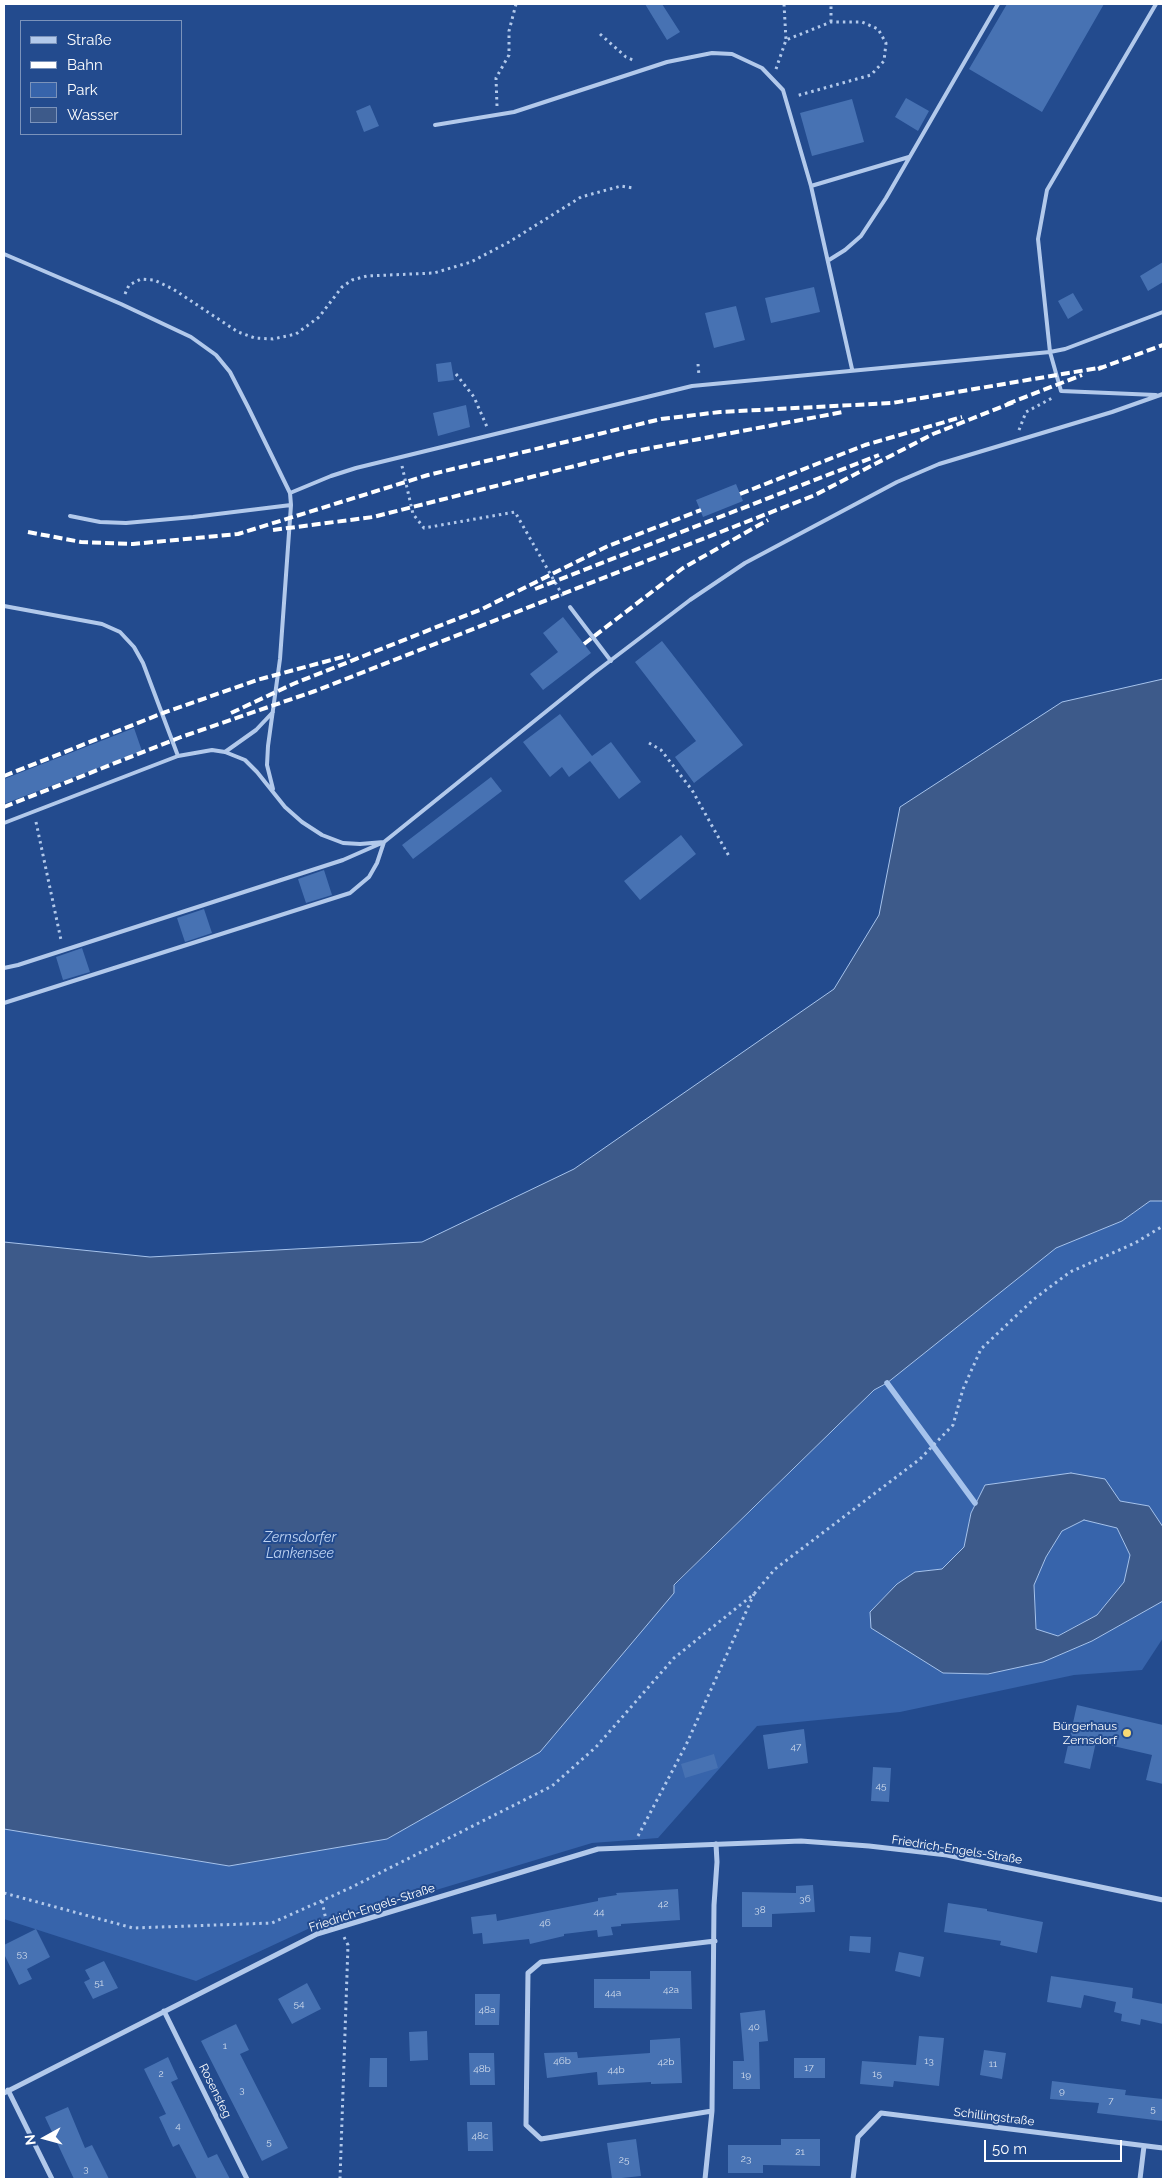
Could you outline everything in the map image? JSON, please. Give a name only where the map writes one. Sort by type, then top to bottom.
[{"type":"street","name":"Friedrich-Engels-Straße","points":[[6,2092],[317,1934],[598,1849],[800,1841],[869,1846],[937,1854],[1163,1900]]},
{"type":"street","points":[[705,2179],[712,2111],[716,1844]]},
{"type":"street","points":[[712,2111],[541,2139],[526,2125],[528,1974],[541,1962],[715,1941]]},
{"type":"street","name":"Rosensteg","points":[[164,2011],[247,2179]]},
{"type":"street","points":[[6,2092],[52,2179]]},
{"type":"street","name":"Schillingstraße","points":[[854,2179],[858,2137],[881,2113],[1163,2148]]},
{"type":"street","points":[[1140,2179],[1144,2146]]},
{"type":"lane","points":[[829,260],[845,250],[861,236],[998,4]]},
{"type":"lane","points":[[1156,4],[1047,190],[1038,239],[1050,352],[1061,391],[1162,394]]},
{"type":"lane","points":[[435,125],[514,112],[650,67],[712,53],[732,54],[762,68],[782,90],[811,186],[852,370]]},
{"type":"lane","points":[[811,186],[909,157]]},
{"type":"lane","points":[[4,254],[121,304],[191,337],[216,355],[230,372],[290,493],[291,504],[280,658],[267,766],[273,791]]},
{"type":"lane","points":[[290,493],[331,476],[692,386],[1050,352],[1065,349],[1163,312]]},
{"type":"lane","points":[[4,968],[343,860],[384,842],[611,660],[716,581],[782,542],[897,482],[939,464],[1112,412],[1162,394]]},
{"type":"lane","points":[[70,516],[100,522],[126,523],[193,517],[291,504]]},
{"type":"lane","points":[[4,606],[102,624],[120,632],[134,647],[143,663],[178,756]]},
{"type":"lane","points":[[570,608],[611,660]]},
{"type":"lane","points":[[225,752],[256,730],[273,712]]},
{"type":"lane","points":[[4,823],[178,756],[212,750],[225,752],[245,760],[285,807],[302,822],[322,835],[343,843],[384,842]]},
{"type":"lane","points":[[4,1002],[350,893],[369,877],[384,842]]},
{"type":"path","points":[[498,115],[496,78],[509,55],[509,31],[516,4]]},
{"type":"path","points":[[772,79],[786,40],[784,4]]},
{"type":"path","points":[[831,4],[831,22]]},
{"type":"path","points":[[785,99],[871,75],[884,61],[886,44],[878,29],[862,22],[831,22],[786,40]]},
{"type":"path","points":[[600,34],[626,57],[650,67]]},
{"type":"path","points":[[121,304],[129,285],[140,279],[154,280],[173,289],[238,332],[255,338],[273,340],[296,334],[319,318],[342,287],[352,280],[367,276],[434,273],[471,262],[509,242],[581,197],[621,186],[634,188]]},
{"type":"path","points":[[456,374],[474,397],[490,436]]},
{"type":"path","points":[[1017,440],[1020,424],[1026,412],[1050,400],[1061,391]]},
{"type":"path","points":[[400,458],[413,514],[424,528],[515,512],[570,608]]},
{"type":"path","points":[[649,743],[661,750],[692,790],[730,858]]},
{"type":"path","points":[[34,811],[63,950]]},
{"type":"path","points":[[4,1893],[133,1928],[272,1923],[552,1786],[596,1747],[674,1658],[754,1594],[774,1569],[920,1459],[953,1425],[963,1390],[981,1349],[1034,1299],[1070,1272],[1135,1243],[1163,1226]]},
{"type":"path","points":[[632,1847],[686,1745],[754,1594]]},
{"type":"path","points":[[322,1900],[325,1915]]},
{"type":"path","points":[[340,2179],[348,1945],[341,1926]]},
{"type":"green space","points":[[1150,1201],[1163,1201],[1163,1527],[1149,1506],[1120,1501],[1071,1473],[986,1485],[971,1513],[964,1547],[942,1569],[915,1572],[897,1584],[870,1612],[872,1628],[943,1673],[988,1674],[1043,1662],[1092,1641],[1163,1601],[1163,1638],[1142,1670],[1074,1675],[900,1712],[757,1726],[658,1838],[592,1843],[310,1928],[196,1981],[4,1919],[4,1829],[229,1866],[387,1839],[540,1752],[674,1586],[874,1390],[1056,1248],[1122,1221]]},
{"type":"green space","points":[[1084,1520],[1117,1528],[1130,1555],[1124,1582],[1097,1615],[1057,1636],[1036,1629],[1034,1585],[1046,1557],[1062,1531]]},
{"type":"water","name":"Zernsdorfer Lankensee","points":[[1163,679],[1163,1201],[1150,1201],[1122,1221],[1056,1248],[887,1383],[874,1390],[674,1585],[674,1593],[540,1752],[387,1839],[229,1866],[4,1829],[4,1242],[150,1257],[422,1242],[574,1169],[834,989],[879,915],[900,807],[1062,702]]},
{"type":"water","points":[[1071,1473],[1105,1479],[1120,1501],[1149,1506],[1163,1527],[1163,1601],[1092,1641],[1043,1662],[988,1674],[943,1673],[871,1628],[870,1612],[897,1584],[915,1572],[942,1569],[964,1547],[971,1513],[985,1485]],"holes":[[[1084,1520],[1117,1528],[1130,1555],[1124,1582],[1097,1615],[1058,1636],[1036,1629],[1034,1585],[1046,1557],[1062,1531]]]},
{"type":"building","points":[[645,4],[662,4],[680,32],[667,40]]},
{"type":"building","points":[[1007,4],[1104,4],[1042,112],[969,69]]},
{"type":"building","points":[[906,98],[929,111],[918,131],[895,117]]},
{"type":"building","points":[[852,99],[864,142],[812,156],[800,113]]},
{"type":"building","points":[[370,105],[379,126],[364,132],[356,111]]},
{"type":"building","points":[[1163,262],[1163,282],[1148,291],[1140,276]]},
{"type":"building","points":[[814,287],[820,312],[771,323],[765,298]]},
{"type":"building","points":[[1073,293],[1083,310],[1068,319],[1058,301]]},
{"type":"building","points":[[736,306],[745,340],[714,348],[705,313]]},
{"type":"building","points":[[451,362],[454,380],[438,382],[436,364]]},
{"type":"building","points":[[466,405],[470,427],[438,436],[433,413]]},
{"type":"building","points":[[736,484],[743,501],[703,517],[696,500]]},
{"type":"building","points":[[563,617],[591,653],[543,690],[530,674],[558,652],[543,633]]},
{"type":"building","points":[[662,641],[743,745],[694,783],[675,757],[696,741],[635,662]]},
{"type":"building","points":[[560,714],[592,756],[611,742],[641,782],[619,799],[590,761],[569,777],[562,767],[550,777],[523,742]]},
{"type":"building","points":[[134,728],[142,751],[4,804],[4,779]]},
{"type":"building","points":[[491,777],[502,791],[413,859],[402,845]]},
{"type":"building","points":[[681,835],[696,854],[640,900],[624,881]]},
{"type":"building","points":[[324,870],[332,895],[306,903],[298,879]]},
{"type":"building","points":[[204,909],[212,933],[185,942],[177,918]]},
{"type":"building","points":[[82,948],[90,972],[63,980],[56,957]]},
{"type":"building","points":[[1077,1705],[1163,1725],[1163,1784],[1146,1780],[1152,1755],[1096,1742],[1090,1769],[1064,1763]]},
{"type":"building","points":[[804,1729],[808,1763],[768,1769],[763,1735]]},
{"type":"building","points":[[714,1754],[718,1768],[685,1778],[681,1764]]},
{"type":"building","points":[[873,1767],[891,1768],[889,1802],[871,1801]]},
{"type":"building","points":[[813,1885],[815,1912],[772,1914],[772,1927],[742,1927],[742,1892],[796,1893],[796,1886]]},
{"type":"building","points":[[678,1889],[680,1920],[621,1924],[621,1926],[611,1927],[613,1935],[598,1937],[597,1930],[564,1934],[564,1936],[530,1944],[529,1939],[483,1944],[482,1933],[473,1934],[471,1917],[496,1914],[497,1921],[598,1901],[598,1898],[617,1895],[616,1893]]},
{"type":"building","points":[[948,1903],[987,1909],[987,1911],[1043,1922],[1037,1953],[1000,1945],[1001,1941],[944,1932]]},
{"type":"building","points":[[36,1929],[50,1957],[27,1969],[32,1979],[19,1985],[4,1954],[4,1945]]},
{"type":"building","points":[[850,1936],[871,1937],[870,1953],[849,1951]]},
{"type":"building","points":[[899,1952],[924,1957],[920,1977],[895,1971]]},
{"type":"building","points":[[104,1961],[118,1988],[93,1999],[84,1982],[90,1979],[85,1970]]},
{"type":"building","points":[[650,1971],[691,1971],[692,2009],[594,2008],[594,1979],[650,1979]]},
{"type":"building","points":[[1051,1976],[1133,1988],[1132,1998],[1163,2004],[1163,2024],[1141,2019],[1140,2025],[1121,2021],[1122,2014],[1114,2012],[1116,2002],[1084,1995],[1081,2008],[1047,2002]]},
{"type":"building","points":[[307,1983],[321,2009],[292,2024],[278,1999]]},
{"type":"building","points":[[475,1994],[500,1994],[499,2025],[475,2025]]},
{"type":"building","points":[[765,2010],[768,2041],[759,2042],[760,2089],[733,2089],[733,2061],[744,2061],[740,2013]]},
{"type":"building","points":[[236,2024],[249,2050],[240,2054],[288,2148],[262,2161],[201,2041]]},
{"type":"building","points":[[427,2031],[428,2060],[410,2061],[409,2032]]},
{"type":"building","points":[[919,2036],[944,2038],[939,2086],[894,2081],[893,2087],[860,2084],[862,2061],[916,2065]]},
{"type":"building","points":[[680,2038],[682,2083],[651,2084],[651,2082],[598,2085],[597,2072],[547,2078],[544,2053],[577,2052],[578,2058],[650,2053],[650,2040]]},
{"type":"building","points":[[984,2050],[1006,2053],[1002,2079],[980,2075]]},
{"type":"building","points":[[469,2053],[494,2053],[495,2085],[470,2085]]},
{"type":"building","points":[[168,2057],[178,2079],[171,2082],[208,2158],[217,2154],[230,2179],[197,2179],[179,2144],[173,2147],[159,2117],[166,2114],[144,2069]]},
{"type":"building","points":[[370,2058],[387,2058],[387,2087],[369,2087]]},
{"type":"building","points":[[794,2058],[825,2058],[825,2078],[794,2078]]},
{"type":"building","points":[[1052,2081],[1126,2090],[1125,2095],[1163,2099],[1163,2121],[1097,2113],[1099,2103],[1050,2099]]},
{"type":"building","points":[[68,2107],[85,2148],[92,2145],[109,2179],[74,2179],[45,2117]]},
{"type":"building","points":[[467,2122],[492,2122],[493,2151],[468,2151]]},
{"type":"building","points":[[636,2139],[641,2176],[612,2179],[607,2143]]},
{"type":"building","points":[[781,2139],[820,2139],[820,2166],[763,2165],[763,2173],[728,2173],[728,2145],[781,2145]]},
{"type":"waterway","points":[[887,1383],[975,1503]]},
{"type":"railway","points":[[1098,369],[1163,345]]},
{"type":"railway","points":[[28,532],[81,542],[133,544],[238,534],[428,475],[661,419],[720,412],[892,403],[1104,367]]},
{"type":"railway","points":[[1007,404],[1082,375]]},
{"type":"railway","points":[[4,807],[181,737],[315,691],[815,495],[933,434],[1014,402]]},
{"type":"railway","points":[[273,530],[373,517],[630,452],[843,412]]},
{"type":"railway","points":[[740,494],[865,445],[962,417]]},
{"type":"railway","points":[[535,589],[879,455]]},
{"type":"railway","points":[[231,713],[293,684],[482,609],[608,546],[701,510]]},
{"type":"railway","points":[[584,644],[683,568],[768,520]]},
{"type":"railway","points":[[4,776],[163,713],[257,680],[350,655]]},
{"type":"place","name":"Bürgerhaus Zernsdorf","points":[[1127,1733]]}]
